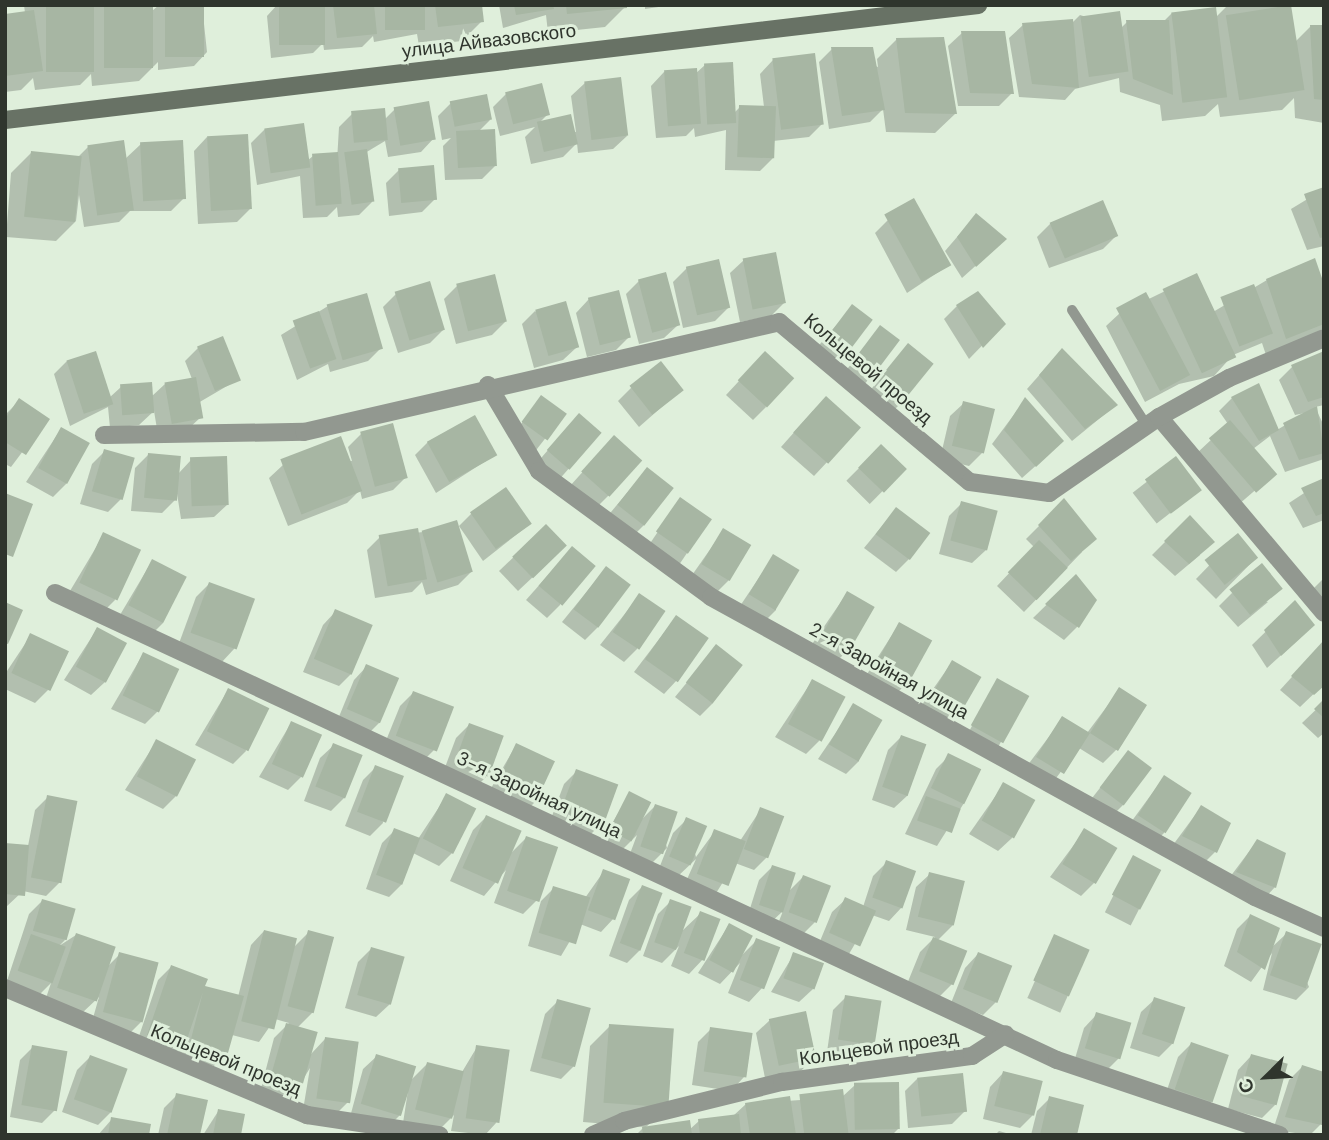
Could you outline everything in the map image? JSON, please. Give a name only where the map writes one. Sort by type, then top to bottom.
[{"type":"street","name":"улица Айвазовского","points":[[5,120],[978,5]]},
{"type":"street","name":"Кольцевой проезд","points":[[104,435],[205,438],[304,432],[488,385],[779,322],[970,482],[1049,493],[1153,422]]},
{"type":"street","points":[[1324,338],[1229,378],[1153,422],[1324,613]]},
{"type":"street","name":"2-я Заройная улица","points":[[488,385],[539,471],[711,597],[1255,897],[1324,928]]},
{"type":"street","name":"3-я Заройная улица","points":[[55,593],[1006,1034]]},
{"type":"street","name":"Кольцевой проезд","points":[[5,988],[307,1115],[440,1135]]},
{"type":"street","points":[[1006,1034],[1057,1060],[1280,1135]]},
{"type":"street","name":"Кольцевой проезд","points":[[593,1135],[634,1118],[782,1082],[972,1056],[1006,1034]]},
{"type":"lane","points":[[1072,310],[1153,422]]},
{"type":"building","points":[[46,5],[94,5],[94,72],[46,72]]},
{"type":"building","points":[[104,5],[153,5],[153,68],[104,68]]},
{"type":"building","points":[[165,5],[204,5],[204,57],[165,57]]},
{"type":"building","points":[[279,5],[325,5],[325,45],[279,45]]},
{"type":"building","points":[[333,5],[374,5],[377,34],[337,38]]},
{"type":"building","points":[[385,5],[425,5],[425,30],[385,30]]},
{"type":"building","points":[[435,5],[482,5],[484,22],[438,27]]},
{"type":"building","points":[[514,5],[553,5],[554,9],[516,15]]},
{"type":"building","points":[[566,5],[627,5],[627,8],[567,14]]},
{"type":"building","points":[[1291,5],[1304,90],[1239,100],[1226,15]]},
{"type":"building","points":[[1216,7],[1227,97],[1182,103],[1171,12]]},
{"type":"building","points":[[34,10],[43,71],[5,76],[5,14]]},
{"type":"building","points":[[1120,11],[1128,71],[1089,77],[1080,17]]},
{"type":"building","points":[[1073,19],[1079,88],[1032,84],[1022,23]]},
{"type":"building","points":[[1126,20],[1169,20],[1173,95],[1133,79]]},
{"type":"building","points":[[1310,25],[1324,25],[1324,100],[1314,99]]},
{"type":"building","points":[[961,31],[1005,31],[1014,94],[970,93]]},
{"type":"building","points":[[944,37],[957,114],[905,113],[896,38]]},
{"type":"building","points":[[831,47],[873,47],[885,110],[842,116]]},
{"type":"building","points":[[815,53],[824,124],[781,130],[772,58]]},
{"type":"building","points":[[733,62],[736,123],[707,124],[704,64]]},
{"type":"building","points":[[697,68],[701,124],[668,126],[664,70]]},
{"type":"building","points":[[621,77],[628,136],[591,140],[584,82]]},
{"type":"building","points":[[542,83],[550,115],[513,124],[505,92]]},
{"type":"building","points":[[487,94],[492,120],[455,127],[450,101]]},
{"type":"building","points":[[429,101],[436,139],[400,146],[394,107]]},
{"type":"building","points":[[739,105],[776,106],[774,158],[737,157]]},
{"type":"building","points":[[385,108],[388,140],[354,143],[351,111]]},
{"type":"building","points":[[571,114],[578,144],[544,152],[537,122]]},
{"type":"building","points":[[304,123],[310,168],[271,173],[264,129]]},
{"type":"building","points":[[495,129],[497,166],[458,168],[456,131]]},
{"type":"building","points":[[248,134],[252,209],[211,211],[207,136]]},
{"type":"building","points":[[124,140],[134,210],[97,215],[87,145]]},
{"type":"building","points":[[183,140],[186,199],[143,201],[140,142]]},
{"type":"building","points":[[367,149],[374,201],[352,205],[344,152]]},
{"type":"building","points":[[31,151],[82,156],[75,222],[24,217]]},
{"type":"building","points":[[338,152],[342,204],[316,206],[312,154]]},
{"type":"building","points":[[434,165],[437,200],[401,203],[398,168]]},
{"type":"building","points":[[1324,187],[1324,237],[1320,238],[1304,194]]},
{"type":"building","points":[[914,198],[951,265],[922,282],[884,214]]},
{"type":"building","points":[[1103,200],[1118,236],[1065,259],[1050,223]]},
{"type":"building","points":[[976,213],[1007,239],[976,267],[957,237]]},
{"type":"building","points":[[776,252],[786,303],[753,310],[743,258]]},
{"type":"building","points":[[1315,258],[1324,284],[1324,324],[1286,339],[1266,279]]},
{"type":"building","points":[[719,259],[730,308],[697,315],[686,267]]},
{"type":"building","points":[[666,272],[680,325],[652,333],[638,280]]},
{"type":"building","points":[[1197,273],[1236,357],[1202,373],[1163,289]]},
{"type":"building","points":[[495,274],[507,322],[468,331],[456,284]]},
{"type":"building","points":[[430,281],[445,330],[410,341],[395,292]]},
{"type":"building","points":[[1254,284],[1273,333],[1239,346],[1220,297]]},
{"type":"building","points":[[619,290],[631,338],[600,345],[588,298]]},
{"type":"building","points":[[978,291],[1006,324],[983,348],[956,305]]},
{"type":"building","points":[[1146,292],[1190,375],[1160,391],[1116,308]]},
{"type":"building","points":[[367,293],[383,349],[343,360],[327,305]]},
{"type":"building","points":[[566,301],[579,347],[548,356],[535,310]]},
{"type":"building","points":[[852,304],[873,320],[847,353],[827,338]]},
{"type":"building","points":[[319,311],[336,359],[310,369],[293,321]]},
{"type":"building","points":[[880,325],[900,340],[875,374],[855,359]]},
{"type":"building","points":[[223,336],[241,381],[215,391],[197,346]]},
{"type":"building","points":[[908,343],[934,364],[903,401],[878,380]]},
{"type":"building","points":[[1062,348],[1118,405],[1085,429],[1039,375]]},
{"type":"building","points":[[96,351],[113,404],[84,414],[67,361]]},
{"type":"building","points":[[765,351],[794,378],[767,408],[738,380]]},
{"type":"building","points":[[1324,351],[1324,397],[1308,402],[1291,365]]},
{"type":"building","points":[[661,361],[684,390],[652,415],[629,386]]},
{"type":"building","points":[[196,377],[203,418],[172,424],[164,383]]},
{"type":"building","points":[[152,382],[154,413],[122,415],[120,384]]},
{"type":"building","points":[[1259,383],[1279,430],[1259,441],[1231,397]]},
{"type":"building","points":[[541,395],[567,414],[547,441],[522,422]]},
{"type":"building","points":[[826,396],[861,427],[828,464],[793,432]]},
{"type":"building","points":[[1025,397],[1064,441],[1036,467],[1004,430]]},
{"type":"building","points":[[19,398],[50,419],[26,455],[5,442],[5,419]]},
{"type":"building","points":[[963,401],[995,409],[984,454],[952,446]]},
{"type":"building","points":[[1317,406],[1324,453],[1299,460],[1283,423]]},
{"type":"building","points":[[579,413],[602,433],[569,470],[547,450]]},
{"type":"building","points":[[475,415],[497,455],[449,482],[427,442]]},
{"type":"building","points":[[1230,420],[1277,474],[1256,493],[1209,438]]},
{"type":"building","points":[[393,423],[408,478],[375,487],[360,432]]},
{"type":"building","points":[[61,427],[90,443],[67,484],[38,468]]},
{"type":"building","points":[[614,435],[642,460],[609,497],[581,471]]},
{"type":"building","points":[[341,436],[362,491],[301,514],[280,459]]},
{"type":"building","points":[[881,444],[907,469],[884,493],[858,468]]},
{"type":"building","points":[[104,449],[135,458],[123,500],[92,491]]},
{"type":"building","points":[[148,453],[181,456],[177,501],[144,498]]},
{"type":"building","points":[[227,456],[229,505],[192,506],[190,457]]},
{"type":"building","points":[[1176,456],[1202,490],[1171,514],[1145,479]]},
{"type":"building","points":[[647,467],[674,488],[644,526],[617,505]]},
{"type":"building","points":[[1324,478],[1324,513],[1316,516],[1301,488]]},
{"type":"building","points":[[506,487],[532,524],[496,549],[470,512]]},
{"type":"building","points":[[5,493],[33,504],[13,557],[5,554]]},
{"type":"building","points":[[680,497],[712,519],[688,554],[656,531]]},
{"type":"building","points":[[1064,498],[1097,539],[1071,561],[1038,525]]},
{"type":"building","points":[[961,501],[998,511],[987,550],[950,541]]},
{"type":"building","points":[[896,507],[930,533],[910,560],[876,534]]},
{"type":"building","points":[[1190,515],[1215,542],[1189,564],[1164,541]]},
{"type":"building","points":[[457,520],[473,572],[437,582],[422,531]]},
{"type":"building","points":[[546,524],[567,546],[533,578],[512,557]]},
{"type":"building","points":[[418,528],[427,579],[388,586],[379,535]]},
{"type":"building","points":[[723,528],[751,545],[730,581],[701,564]]},
{"type":"building","points":[[103,532],[141,550],[117,601],[79,583]]},
{"type":"building","points":[[1238,533],[1258,558],[1225,585],[1205,560]]},
{"type":"building","points":[[1039,540],[1068,568],[1037,600],[1008,572]]},
{"type":"building","points":[[572,546],[596,566],[562,606],[539,586]]},
{"type":"building","points":[[773,554],[800,570],[775,610],[749,594]]},
{"type":"building","points":[[152,559],[187,577],[163,623],[128,605]]},
{"type":"building","points":[[1262,563],[1283,589],[1250,615],[1229,589]]},
{"type":"building","points":[[606,566],[631,585],[598,628],[574,609]]},
{"type":"building","points":[[1076,574],[1097,600],[1079,628],[1045,604]]},
{"type":"building","points":[[209,582],[255,599],[237,650],[191,633]]},
{"type":"building","points":[[847,591],[875,607],[849,652],[821,636]]},
{"type":"building","points":[[639,593],[666,611],[639,650],[613,632]]},
{"type":"building","points":[[1295,600],[1315,625],[1281,656],[1264,630]]},
{"type":"building","points":[[5,602],[23,610],[8,644],[5,643]]},
{"type":"building","points":[[335,609],[373,625],[352,675],[314,659]]},
{"type":"building","points":[[676,615],[709,638],[678,682],[645,659]]},
{"type":"building","points":[[899,622],[932,640],[907,686],[874,667]]},
{"type":"building","points":[[97,627],[127,643],[106,683],[76,667]]},
{"type":"building","points":[[30,633],[69,651],[50,691],[11,673]]},
{"type":"building","points":[[1324,640],[1324,686],[1314,695],[1291,676]]},
{"type":"building","points":[[716,644],[743,665],[713,704],[686,683]]},
{"type":"building","points":[[143,652],[179,669],[159,712],[123,696]]},
{"type":"building","points":[[952,660],[981,677],[959,715],[930,698]]},
{"type":"building","points":[[366,664],[399,678],[380,723],[347,709]]},
{"type":"building","points":[[997,678],[1029,696],[1003,743],[971,725]]},
{"type":"building","points":[[812,679],[846,697],[822,742],[788,724]]},
{"type":"building","points":[[1119,687],[1147,705],[1118,751],[1090,733]]},
{"type":"building","points":[[228,688],[269,708],[248,751],[207,731]]},
{"type":"building","points":[[413,691],[454,707],[437,752],[396,736]]},
{"type":"building","points":[[1324,699],[1324,718],[1314,709]]},
{"type":"building","points":[[853,703],[882,720],[858,762],[829,745]]},
{"type":"building","points":[[1062,716],[1090,733],[1064,774],[1036,757]]},
{"type":"building","points":[[291,721],[322,735],[303,778],[272,764]]},
{"type":"building","points":[[469,723],[504,736],[489,777],[454,764]]},
{"type":"building","points":[[901,735],[926,744],[908,796],[882,787]]},
{"type":"building","points":[[156,739],[196,759],[177,797],[137,776]]},
{"type":"building","points":[[333,743],[363,755],[345,799],[315,787]]},
{"type":"building","points":[[516,743],[555,761],[536,802],[497,784]]},
{"type":"building","points":[[1128,750],[1152,768],[1124,806],[1100,788]]},
{"type":"building","points":[[948,753],[981,769],[964,804],[931,788]]},
{"type":"building","points":[[375,765],[404,776],[386,823],[357,812]]},
{"type":"building","points":[[576,769],[618,784],[603,826],[561,810]]},
{"type":"building","points":[[1164,775],[1192,793],[1166,833],[1138,815]]},
{"type":"building","points":[[1003,782],[1035,800],[1014,838],[982,820]]},
{"type":"building","points":[[629,791],[651,802],[631,842],[609,830]]},
{"type":"building","points":[[446,793],[476,808],[453,854],[423,838]]},
{"type":"building","points":[[47,795],[77,801],[61,883],[31,877]]},
{"type":"building","points":[[926,796],[961,809],[952,833],[917,820]]},
{"type":"building","points":[[655,804],[678,812],[663,854],[640,847]]},
{"type":"building","points":[[1201,805],[1231,823],[1217,853],[1182,836]]},
{"type":"building","points":[[760,807],[784,816],[768,858],[744,849]]},
{"type":"building","points":[[486,815],[522,831],[498,884],[462,868]]},
{"type":"building","points":[[686,817],[707,826],[690,866],[669,857]]},
{"type":"building","points":[[394,828],[420,838],[402,885],[376,875]]},
{"type":"building","points":[[1084,828],[1117,848],[1096,884],[1062,864]]},
{"type":"building","points":[[714,829],[746,841],[729,886],[697,874]]},
{"type":"building","points":[[526,836],[558,847],[539,902],[507,891]]},
{"type":"building","points":[[1257,839],[1286,853],[1276,888],[1236,872]]},
{"type":"building","points":[[5,843],[29,845],[25,896],[5,894]]},
{"type":"building","points":[[1133,855],[1161,870],[1140,910],[1112,895]]},
{"type":"building","points":[[886,860],[916,871],[902,909],[872,898]]},
{"type":"building","points":[[772,865],[796,873],[783,913],[759,905]]},
{"type":"building","points":[[603,869],[630,879],[615,920],[588,910]]},
{"type":"building","points":[[929,872],[965,881],[954,926],[918,917]]},
{"type":"building","points":[[803,875],[831,886],[817,923],[789,912]]},
{"type":"building","points":[[642,885],[663,893],[640,951],[620,943]]},
{"type":"building","points":[[553,886],[590,897],[576,944],[539,933]]},
{"type":"building","points":[[845,897],[876,911],[860,946],[829,933]]},
{"type":"building","points":[[42,899],[76,909],[67,940],[33,931]]},
{"type":"building","points":[[670,899],[692,907],[676,950],[654,942]]},
{"type":"building","points":[[700,911],[721,919],[704,961],[684,953]]},
{"type":"building","points":[[1250,914],[1280,928],[1265,970],[1237,952]]},
{"type":"building","points":[[729,923],[753,936],[733,973],[709,960]]},
{"type":"building","points":[[264,930],[297,938],[274,1029],[241,1021]]},
{"type":"building","points":[[308,930],[334,937],[314,1013],[288,1006]]},
{"type":"building","points":[[1286,931],[1322,944],[1306,988],[1270,975]]},
{"type":"building","points":[[76,933],[116,947],[97,1002],[57,988]]},
{"type":"building","points":[[31,934],[66,947],[52,983],[18,971]]},
{"type":"building","points":[[1054,934],[1090,950],[1069,996],[1033,981]]},
{"type":"building","points":[[933,937],[967,951],[953,985],[919,971]]},
{"type":"building","points":[[756,938],[780,947],[764,989],[740,980]]},
{"type":"building","points":[[371,947],[405,957],[391,1005],[357,995]]},
{"type":"building","points":[[119,952],[159,963],[143,1022],[103,1012]]},
{"type":"building","points":[[793,952],[824,963],[814,990],[783,978]]},
{"type":"building","points":[[978,952],[1012,966],[997,1003],[963,989]]},
{"type":"building","points":[[171,965],[208,979],[205,986],[244,996],[228,1053],[190,1043],[203,992],[184,1048],[147,1035]]},
{"type":"building","points":[[845,995],[882,1001],[875,1045],[838,1039]]},
{"type":"building","points":[[1154,997],[1185,1007],[1173,1044],[1142,1034]]},
{"type":"building","points":[[557,999],[591,1008],[575,1067],[541,1058]]},
{"type":"building","points":[[806,1011],[816,1058],[779,1066],[769,1019]]},
{"type":"building","points":[[1096,1012],[1131,1023],[1120,1059],[1085,1048]]},
{"type":"building","points":[[286,1023],[318,1032],[301,1092],[269,1083]]},
{"type":"building","points":[[609,1024],[674,1029],[668,1107],[603,1103]]},
{"type":"building","points":[[710,1027],[753,1033],[746,1078],[704,1072]]},
{"type":"building","points":[[325,1037],[359,1042],[350,1103],[316,1098]]},
{"type":"building","points":[[1191,1042],[1229,1055],[1213,1102],[1175,1089]]},
{"type":"building","points":[[32,1045],[67,1051],[57,1111],[21,1105]]},
{"type":"building","points":[[476,1045],[510,1050],[499,1123],[466,1118]]},
{"type":"building","points":[[376,1054],[416,1066],[401,1116],[361,1104]]},
{"type":"building","points":[[1251,1054],[1288,1064],[1277,1105],[1240,1096]]},
{"type":"building","points":[[90,1055],[128,1069],[112,1113],[74,1099]]},
{"type":"building","points":[[427,1062],[464,1071],[452,1119],[415,1110]]},
{"type":"building","points":[[1302,1065],[1324,1072],[1322,1125],[1285,1117]]},
{"type":"building","points":[[1003,1071],[1043,1081],[1034,1116],[994,1106]]},
{"type":"building","points":[[963,1073],[967,1112],[921,1117],[917,1078]]},
{"type":"building","points":[[899,1082],[900,1129],[855,1130],[854,1083]]},
{"type":"building","points":[[843,1089],[849,1135],[804,1135],[799,1094]]},
{"type":"building","points":[[176,1093],[208,1100],[200,1135],[167,1135]]},
{"type":"building","points":[[790,1096],[796,1135],[750,1135],[745,1103]]},
{"type":"building","points":[[1049,1096],[1084,1105],[1077,1135],[1040,1135]]},
{"type":"building","points":[[218,1109],[245,1114],[241,1135],[213,1135]]},
{"type":"building","points":[[739,1114],[741,1135],[700,1135],[698,1119]]},
{"type":"building","points":[[111,1117],[151,1124],[149,1135],[108,1135]]},
{"type":"building","points":[[690,1120],[692,1135],[643,1135],[642,1127]]}]
